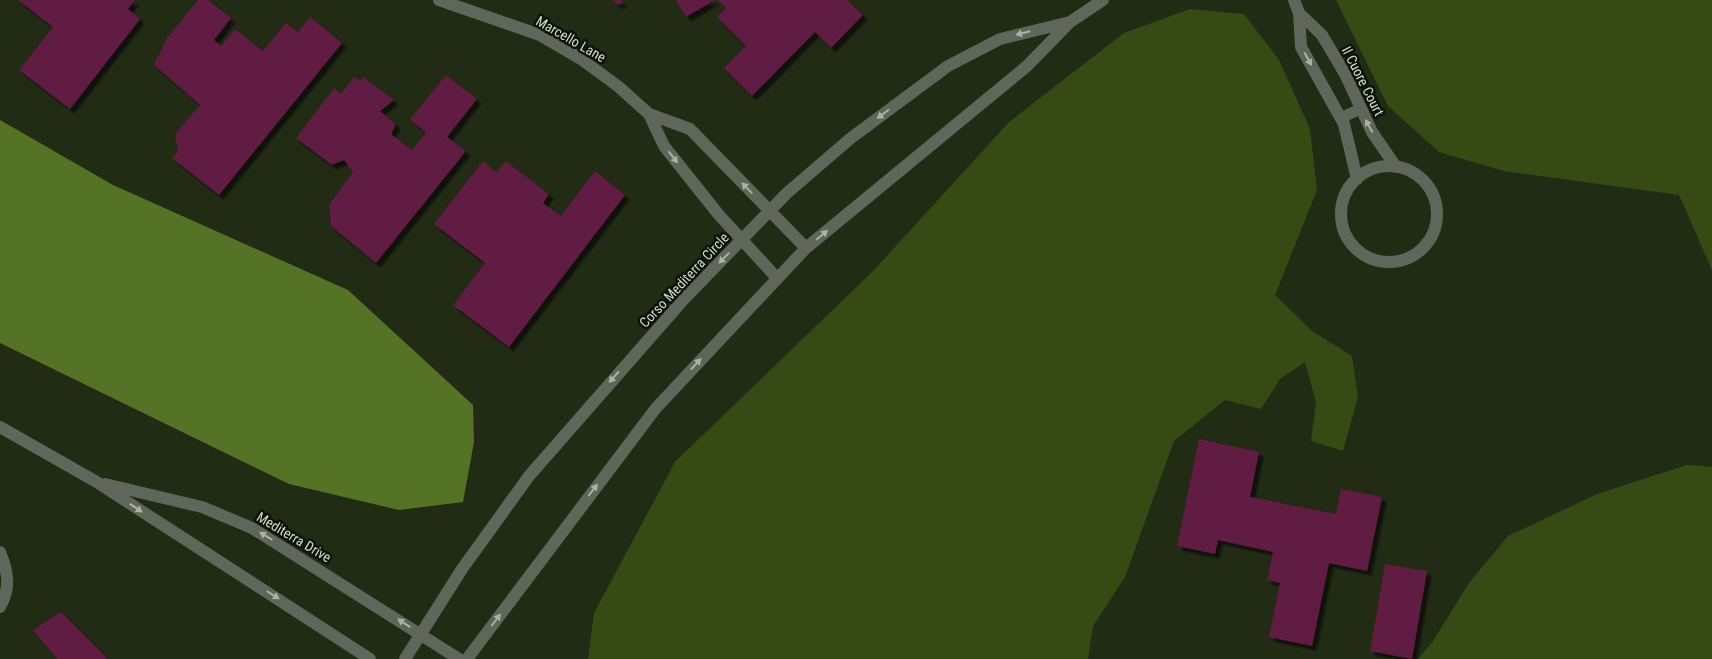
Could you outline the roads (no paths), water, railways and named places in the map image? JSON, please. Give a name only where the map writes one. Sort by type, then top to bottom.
[{"type":"street","name":"Marcello Lane","points":[[439,0],[540,35],[581,59],[619,87],[649,114],[690,129],[806,248]]},
{"type":"street","name":"Corso Mediterra Circle","points":[[467,659],[656,408],[777,278],[806,248],[1027,66],[1070,22],[1103,0]]},
{"type":"street","name":"Il Cuore Court","points":[[1294,0],[1300,13],[1322,35],[1345,74],[1372,132],[1396,167]]},
{"type":"street","name":"Il Cuore Court","points":[[1300,13],[1301,47],[1341,118],[1350,143],[1357,179]]},
{"type":"street","name":"Corso Mediterra Circle","points":[[405,659],[462,569],[529,476],[684,299],[770,211],[851,138],[948,66],[1000,39],[1070,22]]},
{"type":"street","name":"Marcello Lane","points":[[649,114],[664,146],[742,240],[777,278]]},
{"type":"street","points":[[1390,166],[1406,169],[1420,177],[1431,190],[1436,204],[1437,221],[1432,237],[1421,250],[1407,259],[1386,262],[1370,258],[1356,248],[1346,235],[1342,219],[1342,208],[1347,192],[1357,179],[1371,170],[1390,166]]},
{"type":"street","name":"Mediterra Drive","points":[[0,427],[95,481],[370,659]]},
{"type":"street","name":"Mediterra Drive","points":[[95,481],[202,507],[252,528],[459,659]]},
{"type":"street","points":[[0,552],[7,571],[7,596],[0,607]]},
{"type":"lane","points":[[1341,118],[1360,109]]}]
